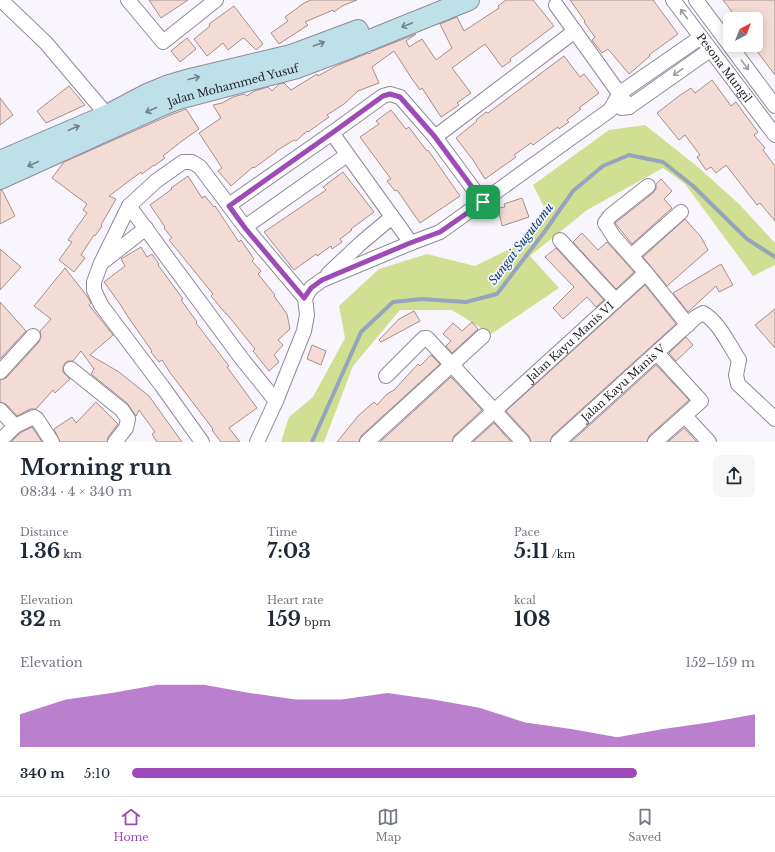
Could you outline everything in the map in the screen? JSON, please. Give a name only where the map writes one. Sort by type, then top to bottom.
[{"type":"main road","name":"Jalan Mohammed Yusuf","points":[[0,161],[107,115],[147,94],[169,85],[291,55],[435,0]]},
{"type":"main road","name":"Jalan Mohammed Yusuf","points":[[0,179],[168,103],[297,68],[469,0]]},
{"type":"street","points":[[1,0],[46,43],[107,115]]},
{"type":"street","points":[[128,0],[163,42],[216,0]]},
{"type":"street","name":"Pesona Mungil","points":[[673,0],[775,135]]},
{"type":"street","name":"Pesona Mungil","points":[[696,0],[775,106]]},
{"type":"street","points":[[556,5],[629,107]]},
{"type":"street","points":[[435,137],[575,31]]},
{"type":"street","points":[[322,280],[440,232],[610,110],[620,93],[701,37]]},
{"type":"street","points":[[610,110],[629,107],[710,50]]},
{"type":"street","points":[[229,206],[383,96],[390,94],[400,97],[435,137],[483,202]]},
{"type":"street","points":[[332,133],[410,243]]},
{"type":"street","points":[[245,228],[347,155]]},
{"type":"street","points":[[202,442],[101,305],[94,290],[94,282],[101,264],[129,206],[156,181],[183,162],[192,162],[200,167],[245,228],[304,298],[308,315],[304,331],[276,401],[257,442]]},
{"type":"street","points":[[648,186],[610,216],[605,223],[614,237],[646,273],[688,325]]},
{"type":"street","points":[[129,206],[242,359],[276,401]]},
{"type":"street","points":[[631,256],[681,212]]},
{"type":"street","points":[[304,298],[311,288],[322,280],[361,243],[392,217]]},
{"type":"street","points":[[101,264],[146,228]]},
{"type":"street","points":[[560,240],[616,301]]},
{"type":"street","name":"Jalan Kayu Manis VI","points":[[460,442],[646,273]]},
{"type":"street","name":"Jalan Kayu Manis V","points":[[558,442],[703,313],[710,317],[739,360],[736,375],[738,384],[775,419]]},
{"type":"street","points":[[0,372],[34,336]]},
{"type":"street","points":[[367,442],[483,336]]},
{"type":"street","points":[[386,376],[424,338],[427,338],[523,442]]},
{"type":"street","points":[[655,442],[701,401],[657,353]]},
{"type":"street","points":[[71,369],[122,410],[128,419],[126,428],[115,442]]},
{"type":"street","points":[[0,410],[15,426]]},
{"type":"street","points":[[685,416],[709,442]]},
{"type":"street","points":[[0,441],[15,426],[34,417],[37,419],[52,442]]},
{"type":"green space","points":[[645,125],[698,167],[739,204],[775,243],[775,265],[753,276],[685,184],[663,168],[587,210],[530,256],[559,288],[491,334],[452,310],[400,310],[353,366],[324,442],[281,442],[289,417],[313,397],[345,338],[339,306],[379,269],[427,254],[475,266],[524,242],[544,207],[533,185],[609,130]]},
{"type":"building","points":[[149,0],[188,0],[161,18]]},
{"type":"building","points":[[311,0],[357,0],[342,6],[334,12],[333,10],[305,22],[308,25],[279,44],[271,33],[288,21],[285,17],[304,3]]},
{"type":"building","points":[[506,0],[533,0],[554,26],[510,59],[511,61],[502,67],[485,44],[452,68],[471,93],[457,103],[459,105],[441,117],[422,88],[420,90],[412,79],[394,51],[372,67],[379,83],[358,91],[344,104],[327,115],[329,117],[308,132],[307,131],[296,141],[294,140],[276,151],[254,168],[253,167],[231,186],[218,171],[222,168],[199,133],[221,118],[213,105],[244,94],[247,96],[254,91],[268,87],[272,91],[279,84],[284,83],[291,90],[317,74],[318,76],[336,66],[416,34],[406,41],[409,47],[422,39],[436,60],[452,48],[440,24],[457,17],[464,31],[499,8],[498,6]]},
{"type":"building","points":[[570,0],[653,0],[678,34],[649,55],[650,56],[629,74],[608,49],[602,53],[592,40],[595,37]]},
{"type":"building","points":[[723,0],[775,0],[775,75],[758,52],[763,52],[763,12],[732,12]]},
{"type":"building","points":[[234,6],[263,44],[256,50],[243,38],[228,50],[223,43],[207,56],[194,39],[210,26],[209,24]]},
{"type":"building","points":[[187,38],[196,49],[180,62],[171,51]]},
{"type":"building","points":[[564,56],[580,77],[584,74],[599,93],[579,108],[581,109],[567,120],[569,122],[559,129],[558,127],[533,145],[531,143],[514,155],[516,157],[485,179],[456,138],[486,112],[488,113]]},
{"type":"building","points":[[712,80],[731,106],[736,102],[758,132],[754,135],[765,148],[763,150],[775,166],[775,221],[760,203],[757,205],[726,165],[716,173],[711,167],[706,170],[697,157],[700,155],[685,135],[679,140],[657,113],[691,88],[695,93]]},
{"type":"building","points":[[69,86],[85,105],[46,123],[37,111]]},
{"type":"building","points":[[0,98],[13,115],[0,125]]},
{"type":"building","points":[[186,109],[199,129],[163,156],[165,158],[142,174],[141,172],[109,196],[116,199],[101,225],[102,226],[95,236],[94,235],[81,255],[85,258],[74,272],[59,260],[72,242],[68,240],[87,213],[83,210],[87,204],[52,178],[64,162]]},
{"type":"building","points":[[391,110],[406,129],[409,127],[427,151],[428,150],[460,196],[420,223],[397,190],[395,191],[387,181],[391,179],[360,137],[379,124],[376,121]]},
{"type":"building","points":[[343,172],[374,212],[340,239],[342,242],[332,249],[331,246],[317,256],[316,254],[294,270],[264,232],[326,190],[323,187]]},
{"type":"building","points":[[188,176],[202,198],[205,196],[214,207],[215,206],[239,242],[241,240],[254,259],[252,261],[261,271],[258,274],[275,295],[274,296],[287,314],[290,329],[278,340],[283,345],[274,355],[279,362],[269,371],[253,351],[255,349],[211,296],[213,294],[169,240],[172,238],[150,205]]},
{"type":"building","points":[[661,179],[672,191],[664,199],[672,208],[632,244],[615,223],[653,193],[656,189],[656,184]]},
{"type":"building","points":[[0,190],[2,190],[15,216],[0,224]]},
{"type":"building","points":[[522,198],[529,217],[502,226],[498,208],[505,207],[504,204]]},
{"type":"building","points":[[685,219],[701,237],[708,250],[667,286],[643,257]]},
{"type":"building","points":[[582,233],[598,250],[607,242],[634,272],[616,289],[573,242]]},
{"type":"building","points":[[141,247],[147,257],[152,254],[159,264],[158,265],[183,299],[181,300],[197,322],[196,323],[229,366],[227,367],[257,408],[229,428],[240,442],[221,442],[162,360],[159,362],[151,352],[152,351],[104,282],[125,266],[121,259]]},
{"type":"building","points":[[556,248],[604,300],[596,307],[587,297],[563,319],[553,308],[574,287],[545,257]]},
{"type":"building","points":[[0,249],[21,267],[0,290]]},
{"type":"building","points":[[721,264],[733,285],[719,292],[716,286],[688,312],[673,293]]},
{"type":"building","points":[[65,268],[87,296],[91,303],[89,305],[113,335],[90,355],[119,372],[149,396],[182,442],[157,442],[152,434],[155,432],[139,410],[136,416],[127,403],[91,374],[94,369],[81,351],[73,361],[68,361],[63,367],[63,372],[70,379],[55,393],[53,390],[36,409],[30,409],[17,416],[6,404],[0,402],[0,380],[6,378],[39,342],[41,337],[40,331],[51,319],[34,306]]},
{"type":"building","points":[[645,285],[676,324],[552,436],[550,442],[531,442],[529,436],[506,411]]},
{"type":"building","points":[[0,302],[26,331],[0,359]]},
{"type":"building","points":[[775,309],[775,348],[755,325]]},
{"type":"building","points":[[414,311],[420,321],[381,342],[379,340],[399,319]]},
{"type":"building","points":[[472,322],[478,329],[452,353],[446,346],[451,341],[443,334],[453,323],[462,331]]},
{"type":"building","points":[[686,337],[693,345],[676,361],[669,353]]},
{"type":"building","points":[[312,345],[326,351],[321,365],[307,359]]},
{"type":"building","points":[[431,355],[440,364],[361,436],[359,442],[337,442],[358,416],[374,402],[377,405],[387,394],[394,390],[418,364],[420,366]]},
{"type":"building","points":[[656,365],[689,400],[649,436],[647,442],[571,442]]},
{"type":"building","points":[[451,377],[482,410],[454,436],[452,442],[380,442]]},
{"type":"building","points":[[96,402],[118,424],[108,437],[107,442],[60,442],[54,429],[72,417],[76,423]]},
{"type":"building","points":[[494,423],[511,442],[473,442]]},
{"type":"building","points":[[32,427],[42,442],[11,442],[20,433]]},
{"type":"building","points":[[684,428],[697,442],[668,442]]},
{"type":"waterway","name":"Sungai Sugutamu","points":[[312,442],[361,332],[393,302],[422,299],[466,302],[497,294],[545,231],[573,191],[603,166],[629,155],[663,162],[693,186],[747,239],[775,257]]},
{"type":"route","points":[[390,94],[400,97],[435,137],[483,202],[440,232],[322,280],[311,288],[304,298],[245,228],[229,206],[383,96],[390,94]]}]
